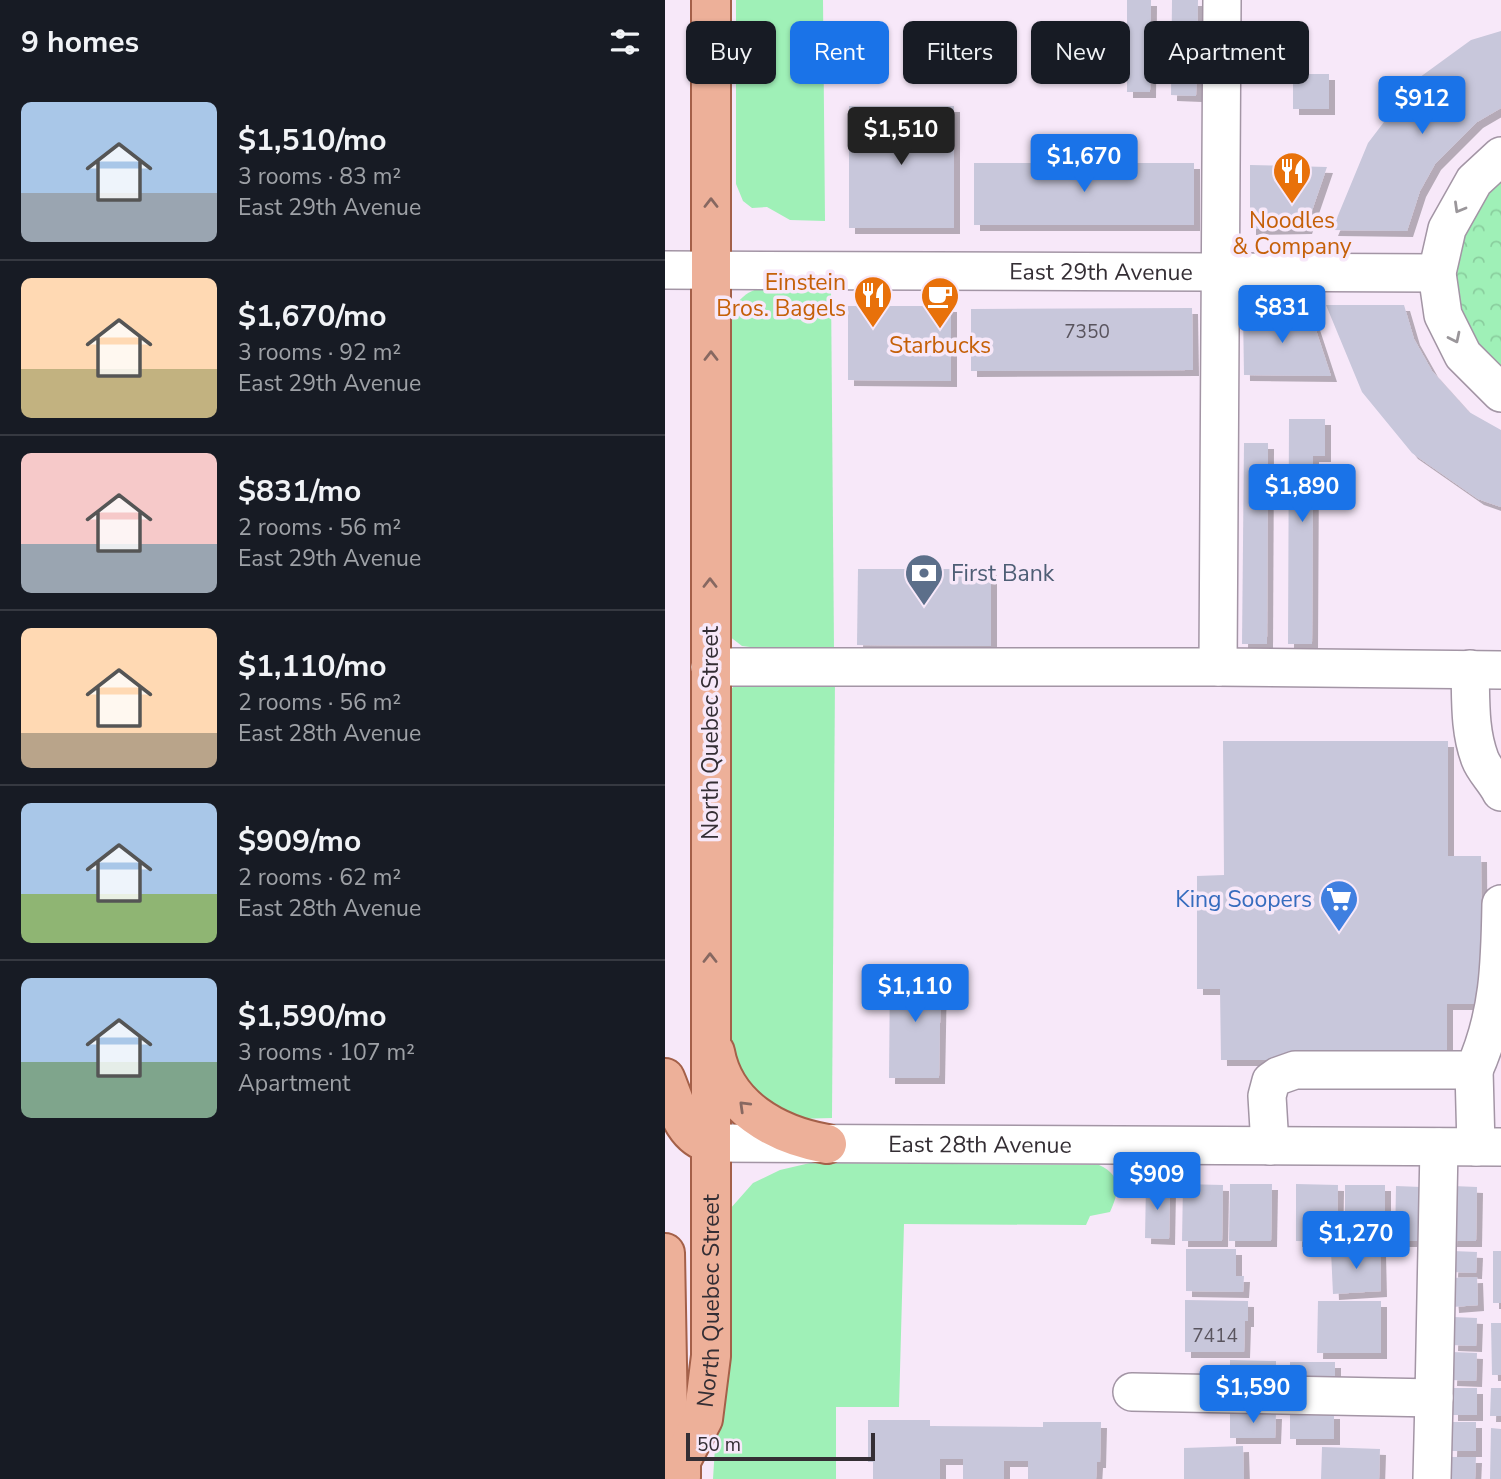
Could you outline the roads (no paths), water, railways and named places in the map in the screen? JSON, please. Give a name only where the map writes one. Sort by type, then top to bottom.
[{"type":"main road","name":"North Quebec Street","points":[[681,1470],[703,1419],[709,1379],[711,0]]},
{"type":"main road","points":[[710,1013],[720,1075],[735,1097],[754,1115],[783,1132],[827,1144]]},
{"type":"main road","points":[[665,1078],[684,1125],[697,1139],[711,1143]]},
{"type":"main road","name":"North Quebec Street","points":[[665,1253],[668,1419],[681,1470]]},
{"type":"street","points":[[1218,667],[1222,0]]},
{"type":"street","points":[[1501,156],[1474,181],[1447,229],[1437,273],[1443,315],[1463,355],[1501,393]]},
{"type":"street","name":"East 29th Avenue","points":[[665,270],[1437,273]]},
{"type":"street","points":[[710,667],[1486,669],[1472,735],[1481,763],[1494,778],[1501,792]]},
{"type":"street","points":[[1488,1147],[1474,1070],[1487,1042],[1494,1010],[1500,972],[1501,904]]},
{"type":"street","points":[[1270,1146],[1267,1096],[1271,1081],[1278,1076],[1295,1070],[1474,1070]]},
{"type":"street","name":"East 28th Avenue","points":[[711,1143],[1488,1147]]},
{"type":"street","points":[[1432,1479],[1439,1147]]},
{"type":"street","points":[[1132,1392],[1434,1398]]},
{"type":"place","name":"Noodles & Company","points":[[1292,205]]},
{"type":"place","name":"Einstein Bros. Bagels","points":[[873,329]]},
{"type":"place","name":"Starbucks","points":[[940,330]]},
{"type":"place","name":"First Bank","points":[[924,607]]},
{"type":"place","name":"King Soopers","points":[[1339,933]]}]
